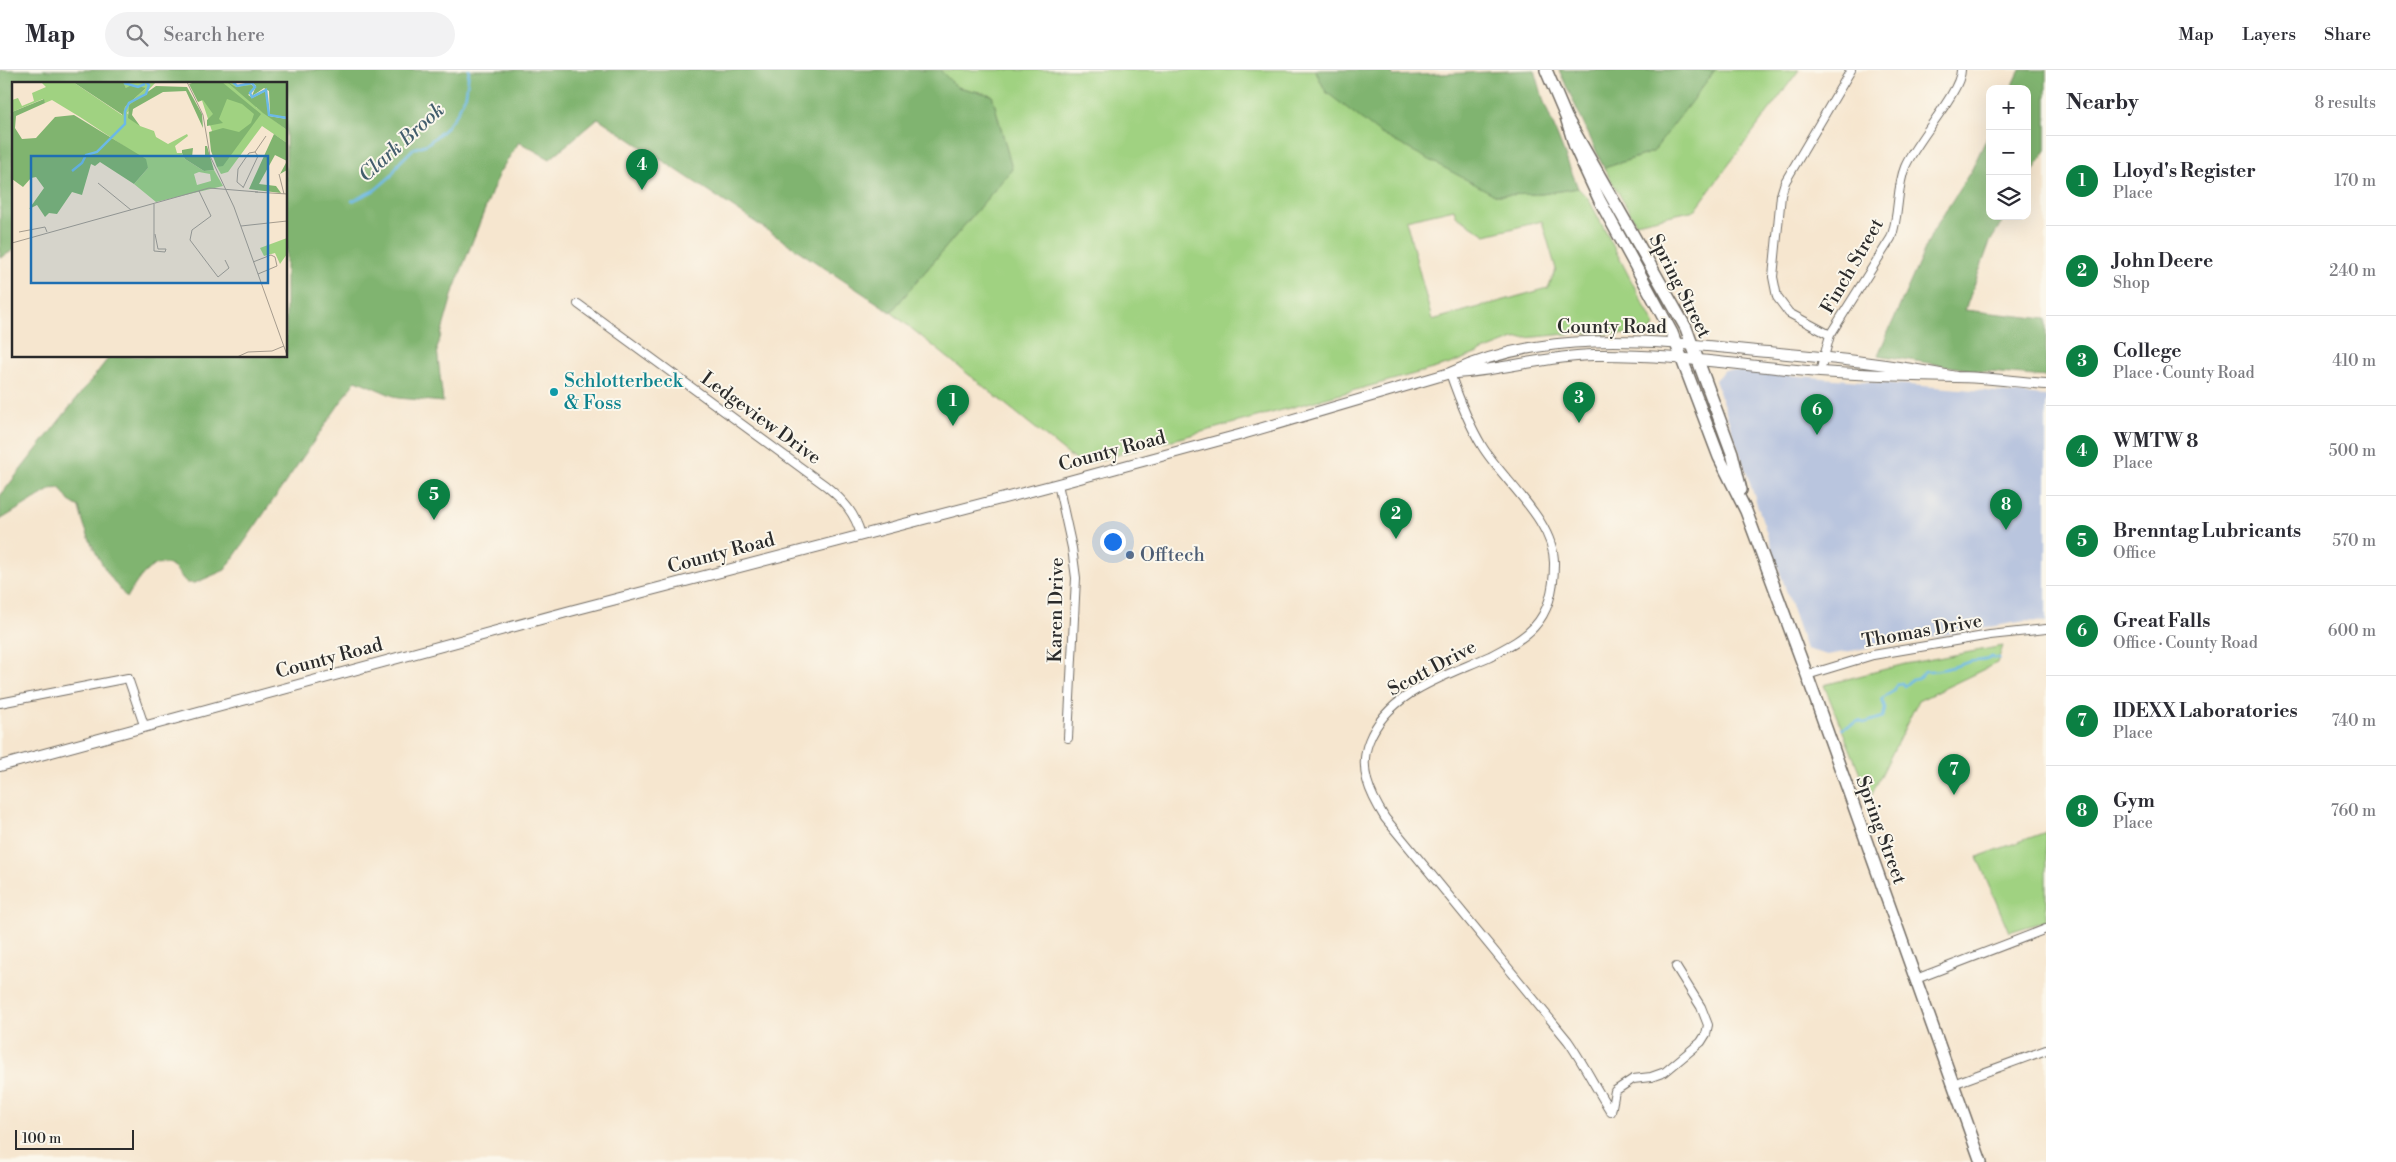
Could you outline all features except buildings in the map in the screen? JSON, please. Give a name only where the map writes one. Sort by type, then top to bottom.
[{"type":"main road","name":"Spring Street","points":[[1546,70],[1566,117],[1575,147],[1600,201],[1676,344],[1720,457],[1746,511],[1807,675],[1981,1162]]},
{"type":"main road","name":"Spring Street","points":[[1566,117],[1682,320],[1732,453],[1746,511]]},
{"type":"main road","name":"County Road","points":[[0,766],[144,725],[1239,435],[1450,373],[1476,361],[1533,346],[1584,341],[1692,345],[1824,358],[1920,370],[1956,377]]},
{"type":"main road","name":"County Road","points":[[1450,373],[1478,372],[1542,360],[1594,355],[1698,360],[1820,372],[1927,378],[1956,377],[2046,384]]},
{"type":"street","points":[[1830,335],[1789,313],[1777,297],[1774,277],[1781,195],[1785,182],[1850,70]]},
{"type":"street","name":"Finch Street","points":[[1820,372],[1830,335],[1891,238],[1897,222],[1900,184],[1905,166],[1958,82],[1961,70]]},
{"type":"street","name":"Ledgeview Drive","points":[[578,304],[826,486],[849,508],[857,522],[861,535]]},
{"type":"street","name":"Scott Drive","points":[[1450,373],[1468,423],[1483,448],[1548,534],[1554,561],[1553,590],[1544,614],[1534,628],[1516,642],[1423,687],[1392,706],[1375,726],[1365,751],[1364,771],[1371,797],[1386,818],[1568,1041],[1611,1112],[1615,1091],[1633,1079],[1652,1077],[1665,1072],[1701,1042],[1706,1034],[1708,1025],[1701,1007],[1676,967]]},
{"type":"street","name":"Karen Drive","points":[[1058,484],[1072,548],[1076,578],[1068,738]]},
{"type":"street","name":"Thomas Drive","points":[[1807,675],[1874,655],[1990,635],[2046,629]]},
{"type":"street","points":[[0,703],[128,678],[144,725]]},
{"type":"street","points":[[1916,979],[2046,929]]},
{"type":"street","points":[[1953,1084],[2046,1050]]},
{"type":"shaded area","points":[[1725,370],[2046,396],[2046,622],[2025,621],[1827,655],[1806,649],[1715,380]]},
{"type":"green space","points":[[0,70],[940,70],[957,87],[992,95],[1012,169],[891,312],[598,118],[550,159],[519,142],[499,173],[454,289],[437,349],[443,402],[398,398],[356,380],[225,570],[195,583],[187,583],[174,568],[166,564],[159,564],[152,567],[140,578],[127,598],[97,556],[82,520],[79,507],[69,501],[60,488],[51,489],[0,520],[0,496],[108,358],[288,358],[288,82],[12,82],[12,251],[0,258]]},
{"type":"green space","points":[[940,70],[1315,70],[1326,92],[1495,195],[1542,194],[1578,188],[1588,198],[1655,326],[1645,335],[1578,333],[1514,339],[1447,365],[1081,465],[891,312],[1012,169],[992,95],[957,87]],"holes":[[[1454,209],[1456,216],[1486,235],[1542,221],[1556,269],[1548,288],[1432,320],[1406,220]]]},
{"type":"green space","points":[[1315,70],[1391,70],[1393,76],[1535,70],[1544,102],[1578,188],[1542,194],[1495,195],[1381,134],[1326,92]]},
{"type":"green space","points":[[1559,70],[1715,70],[1653,152],[1604,168]]},
{"type":"green space","points":[[1627,70],[1799,70],[1695,210],[1636,223],[1604,168],[1653,152]]},
{"type":"green space","points":[[2020,70],[2046,70],[2046,150],[2031,175],[2031,85],[2013,85]]},
{"type":"green space","points":[[1986,139],[1986,220],[2004,220],[1990,242],[1965,310],[2046,319],[2046,377],[1978,371],[1878,355],[1933,231],[1972,169]]},
{"type":"green space","points":[[2003,646],[1997,663],[1918,701],[1870,798],[1824,685],[1905,664]]},
{"type":"green space","points":[[2046,832],[2046,921],[2009,932],[1977,857]]},
{"type":"waterway","name":"Clark Brook","points":[[352,201],[375,190],[391,176],[399,163],[413,149],[427,144],[444,130],[457,113],[466,94],[469,70]]},
{"type":"waterway","points":[[1842,729],[1859,721],[1864,723],[1883,717],[1885,709],[1882,698],[1894,691],[1897,684],[1902,683],[1904,686],[1911,680],[1917,679],[1925,671],[1942,670],[1972,661],[1986,660],[1991,657],[1999,658]]},
{"type":"place","name":"WMTW 8","points":[[642,190]]},
{"type":"place","name":"Schlotterbeck & Foss","points":[[554,392]]},
{"type":"place","name":"College","points":[[1579,423]]},
{"type":"place","name":"Lloyd's Register","points":[[953,426]]},
{"type":"place","name":"Great Falls","points":[[1817,435]]},
{"type":"place","name":"Brenntag Lubricants","points":[[434,520]]},
{"type":"place","name":"Gym","points":[[2006,530]]},
{"type":"place","name":"John Deere","points":[[1396,539]]},
{"type":"place","name":"Offtech","points":[[1130,555]]},
{"type":"place","name":"IDEXX Laboratories","points":[[1954,795]]}]
